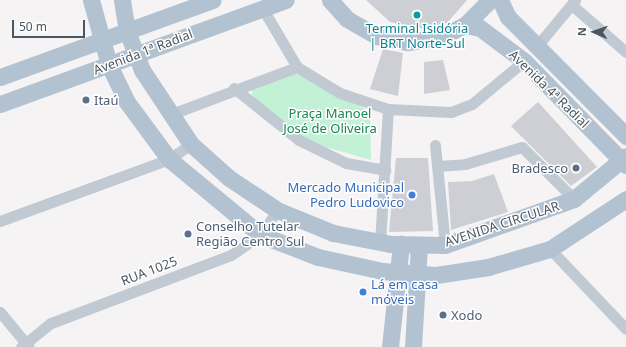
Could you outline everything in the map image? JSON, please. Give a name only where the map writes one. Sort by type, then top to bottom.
[{"type":"main road","points":[[91,0],[100,40],[109,65],[127,102],[169,159],[261,235],[339,262],[397,273],[436,275],[488,267],[550,249],[626,199]]},
{"type":"main road","name":"AVENIDA CIRCULAR","points":[[122,0],[127,31],[135,53],[169,115],[191,144],[229,178],[277,210],[333,233],[380,243],[445,245],[574,199],[624,160]]},
{"type":"main road","name":"Avenida 1ª Radial","points":[[0,77],[213,0]]},
{"type":"main road","name":"Avenida 1ª Radial","points":[[0,104],[109,65],[135,53],[286,0]]},
{"type":"main road","points":[[330,0],[347,20],[376,36],[408,42],[441,37],[465,26],[490,0]]},
{"type":"main road","name":"Avenida 4ª Radial","points":[[500,0],[508,18],[626,136]]},
{"type":"main road","name":"Avenida 4ª Radial","points":[[465,26],[480,28],[524,61],[624,160]]},
{"type":"main road","points":[[390,347],[401,244]]},
{"type":"main road","points":[[413,347],[419,245]]},
{"type":"street","points":[[536,46],[574,3],[626,52]]},
{"type":"street","points":[[263,9],[297,67],[340,93],[388,109],[451,112],[472,104],[524,61]]},
{"type":"street","points":[[169,115],[234,88],[297,67]]},
{"type":"street","points":[[234,88],[299,140],[346,163],[385,170]]},
{"type":"street","points":[[380,243],[388,109]]},
{"type":"street","points":[[0,222],[169,159],[191,144]]},
{"type":"street","points":[[435,145],[445,245]]},
{"type":"street","points":[[438,166],[465,164],[522,147],[574,199]]},
{"type":"street","name":"RUA 1025","points":[[25,345],[51,323],[231,255],[261,235],[277,210]]},
{"type":"street","points":[[550,249],[626,329]]},
{"type":"street","points":[[0,312],[25,345]]},
{"type":"green space","name":"Praça Manoel José de Oliveira","points":[[295,73],[364,108],[370,116],[371,160],[319,145],[298,133],[252,96],[252,88]]},
{"type":"building","name":"Terminal Isidória | BRT Norte-Sul","points":[[366,0],[467,0],[447,23],[425,29],[390,22]]},
{"type":"building","points":[[383,49],[403,53],[398,96],[370,89]]},
{"type":"building","points":[[443,60],[450,90],[424,94],[424,62]]},
{"type":"building","points":[[538,102],[597,167],[571,186],[511,126]]},
{"type":"building","name":"Mercado Municipal Pedro Ludovico","points":[[396,158],[428,158],[433,231],[389,232]]},
{"type":"building","points":[[494,174],[508,212],[451,230],[448,182],[472,181]]},
{"type":"place","name":"Terminal Isidória | BRT Norte-Sul","points":[[417,15]]},
{"type":"place","name":"Itaú","points":[[86,100]]},
{"type":"place","name":"Bradesco","points":[[576,168]]},
{"type":"place","name":"Mercado Municipal Pedro Ludovico","points":[[412,195]]},
{"type":"place","name":"Conselho Tutelar Região Centro Sul","points":[[188,234]]},
{"type":"place","name":"Lá em casa móveis","points":[[363,292]]},
{"type":"place","name":"Xodo","points":[[443,315]]}]
